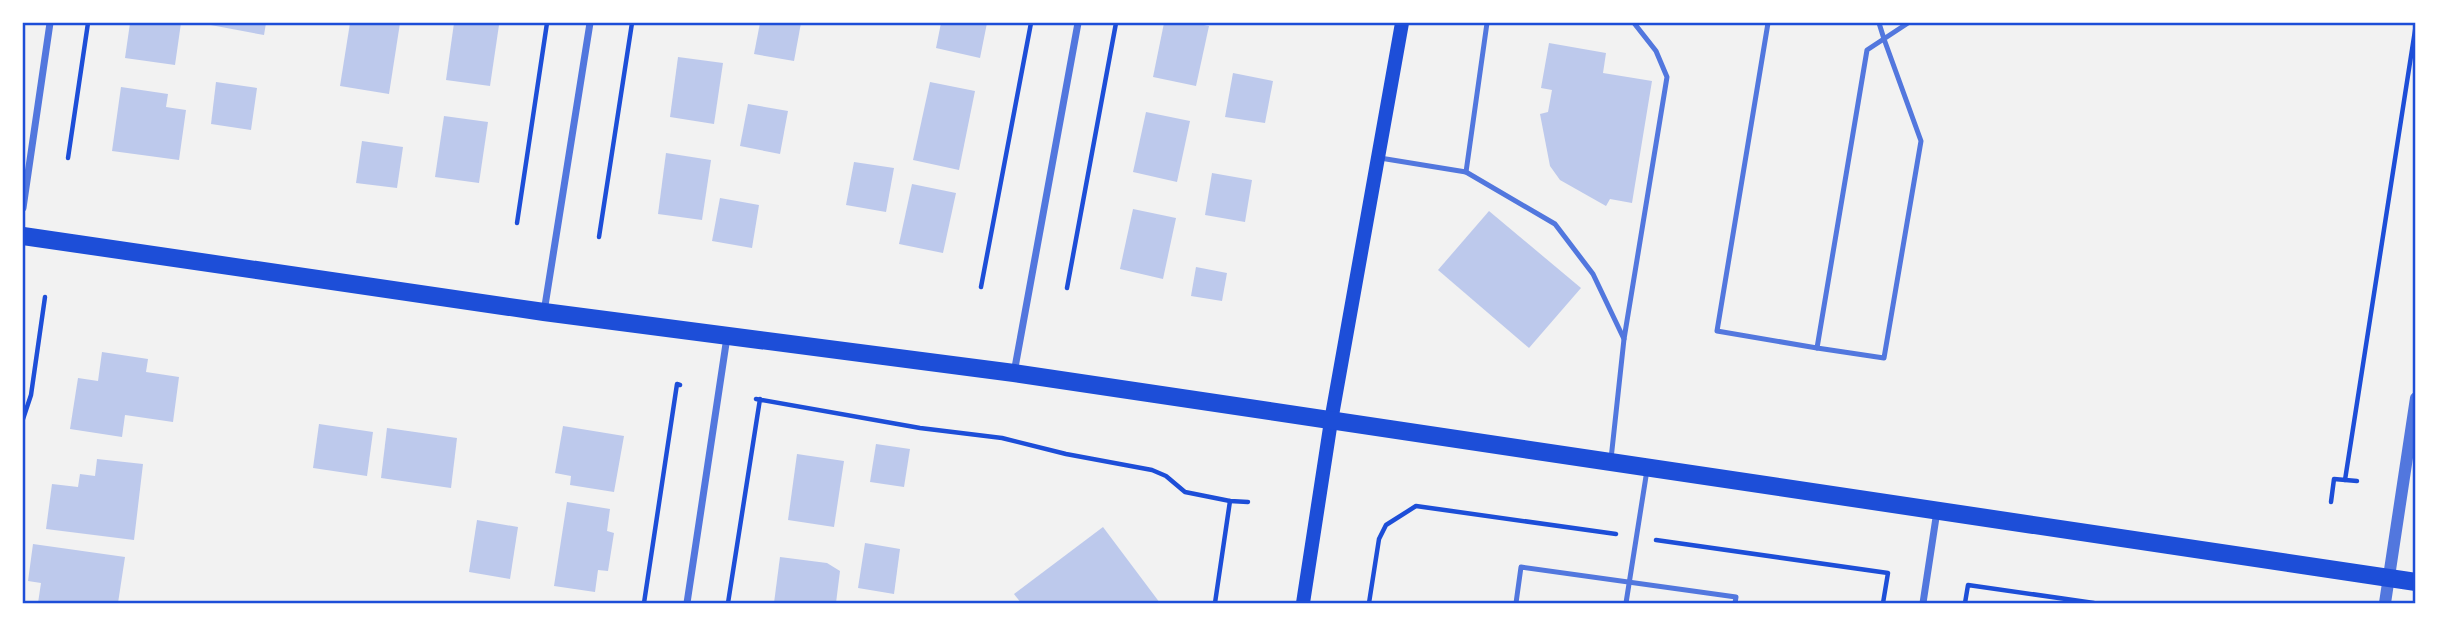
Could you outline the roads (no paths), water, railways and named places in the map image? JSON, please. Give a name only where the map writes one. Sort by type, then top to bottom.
[{"type":"main road","points":[[1303,603],[1331,421],[1402,23]]},
{"type":"main road","points":[[23,236],[544,312],[1014,373],[2416,582]]},
{"type":"street","points":[[23,208],[50,23]]},
{"type":"street","points":[[544,312],[590,23]]},
{"type":"street","points":[[1014,373],[1078,23]]},
{"type":"street","points":[[687,603],[727,337]]},
{"type":"street","points":[[2385,603],[2416,398]]},
{"type":"street","points":[[1923,603],[1937,510]]},
{"type":"lane","points":[[1466,172],[1488,23]]},
{"type":"lane","points":[[1611,462],[1624,339],[1667,78],[1656,51],[1634,23]]},
{"type":"lane","points":[[1768,23],[1717,331],[1884,358],[1921,141],[1879,23]]},
{"type":"lane","points":[[1817,348],[1867,50],[1908,23]]},
{"type":"lane","points":[[1378,157],[1466,172],[1555,225],[1593,274],[1624,339]]},
{"type":"lane","points":[[1626,603],[1647,467]]},
{"type":"lane","points":[[1516,603],[1521,567],[1735,597],[1735,603]]}]
